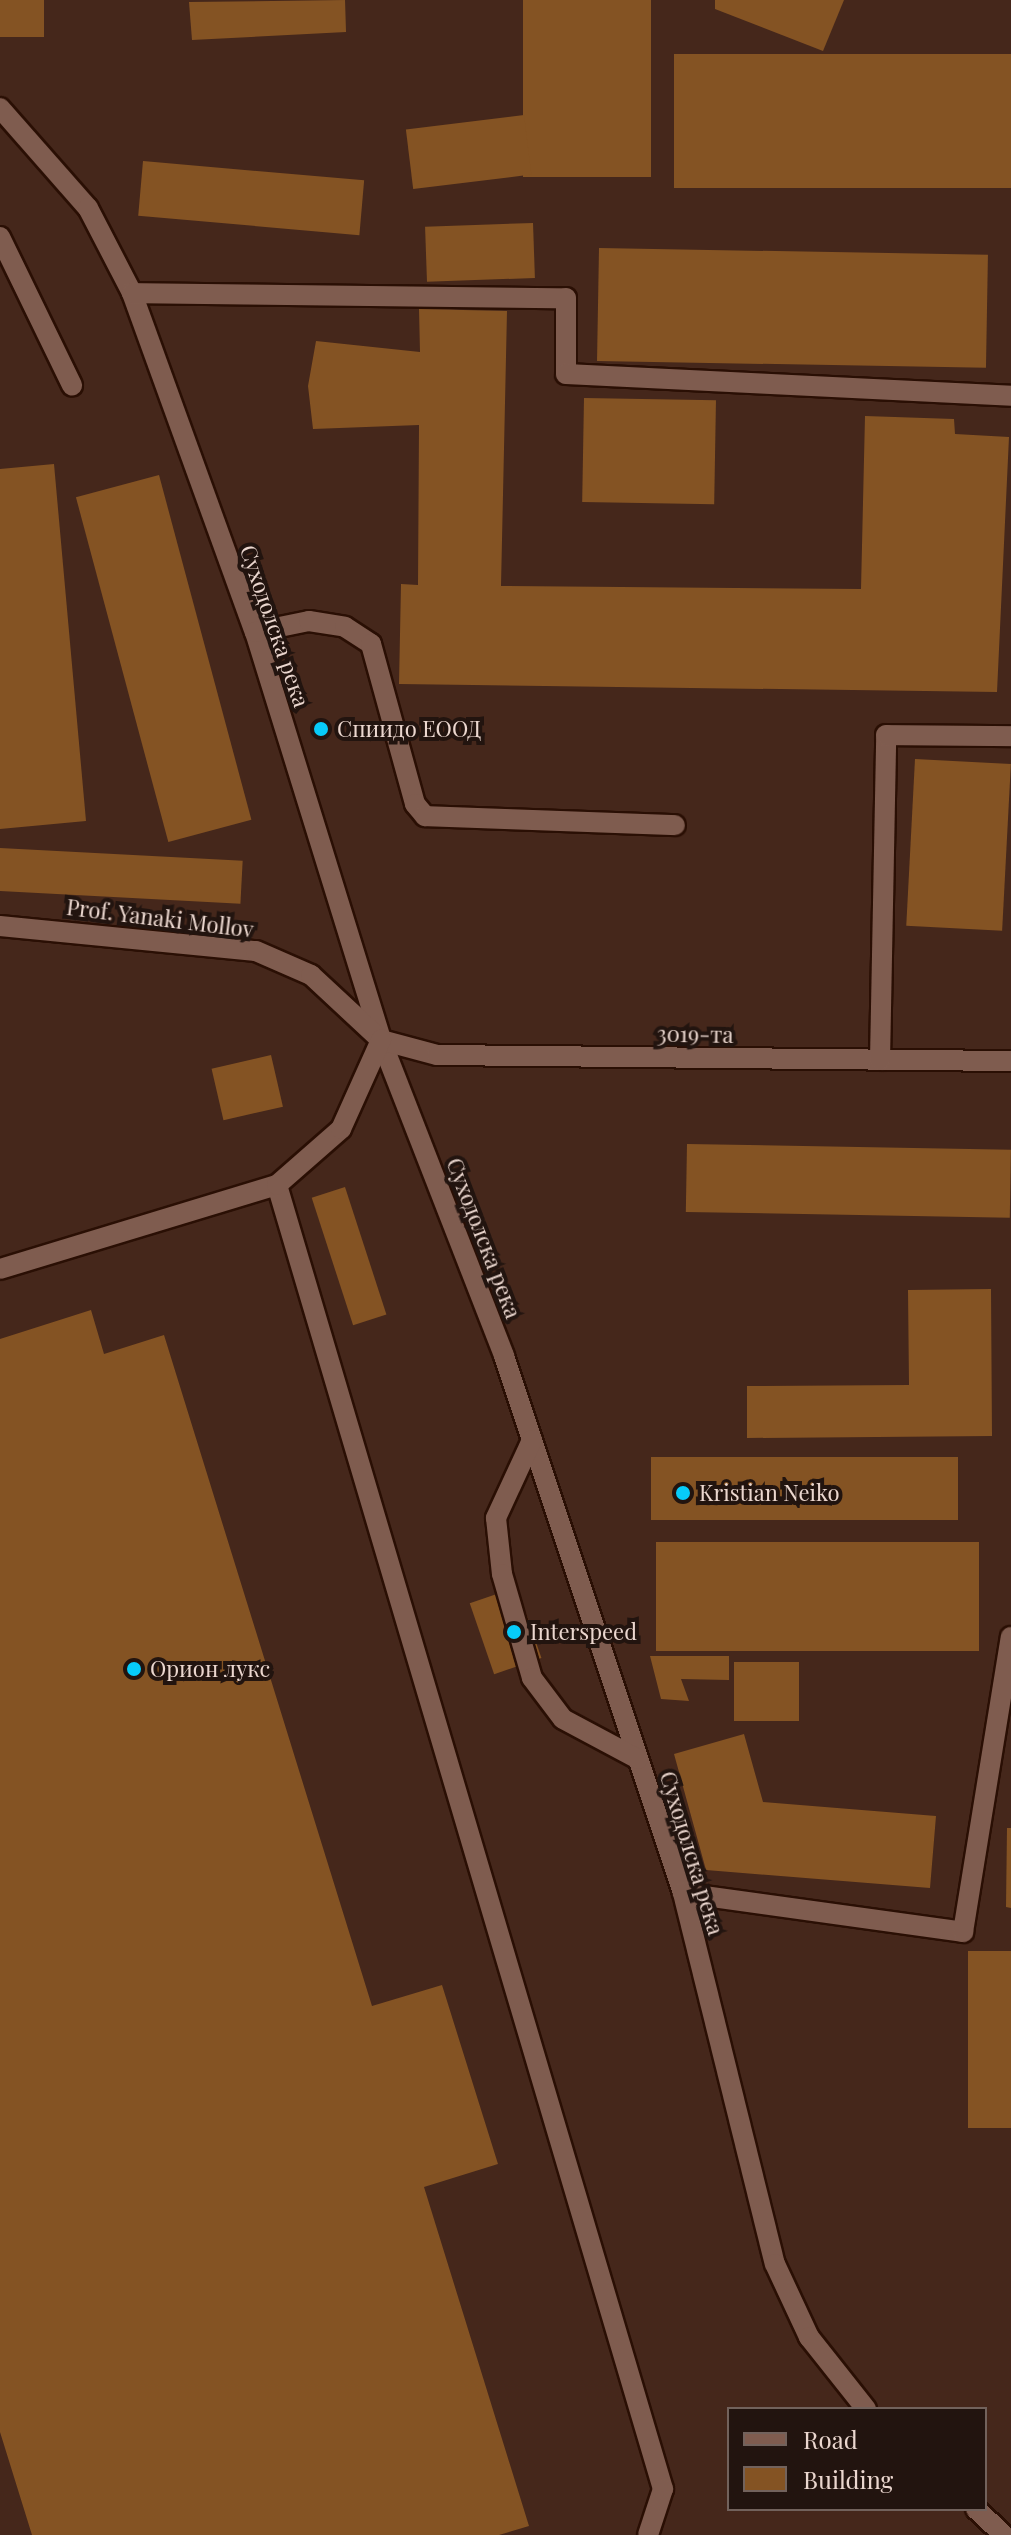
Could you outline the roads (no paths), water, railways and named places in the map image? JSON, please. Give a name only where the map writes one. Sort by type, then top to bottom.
[{"type":"street","name":"Суходолска река","points":[[0,108],[88,208],[132,293],[255,632],[381,1040],[532,1440],[683,1893],[775,2264],[809,2337],[864,2407]]},
{"type":"street","points":[[0,237],[72,385]]},
{"type":"street","points":[[132,293],[566,298],[566,374],[1011,396]]},
{"type":"street","points":[[255,632],[309,621],[345,627],[371,644],[415,804],[425,816],[675,825]]},
{"type":"street","points":[[880,1060],[886,735],[1011,736]]},
{"type":"street","name":"Prof. Yanaki Mollov","points":[[0,926],[256,951],[311,975],[381,1040]]},
{"type":"street","points":[[0,1269],[277,1185],[341,1129],[381,1040]]},
{"type":"street","name":"3019-та","points":[[381,1040],[437,1055],[1011,1061]]},
{"type":"street","points":[[277,1185],[663,2489],[648,2535]]},
{"type":"street","points":[[532,1440],[496,1518],[502,1574],[532,1678],[563,1719],[638,1759]]},
{"type":"street","points":[[683,1893],[963,1932],[1011,1637]]},
{"type":"street","points":[[978,2511],[1004,2535]]},
{"type":"place","name":"Спиидо ЕООД","points":[[321,729]]},
{"type":"place","name":"Kristian Neiko","points":[[683,1493]]},
{"type":"place","name":"Interspeed","points":[[514,1632]]},
{"type":"place","name":"Орион лукс","points":[[134,1669]]}]
